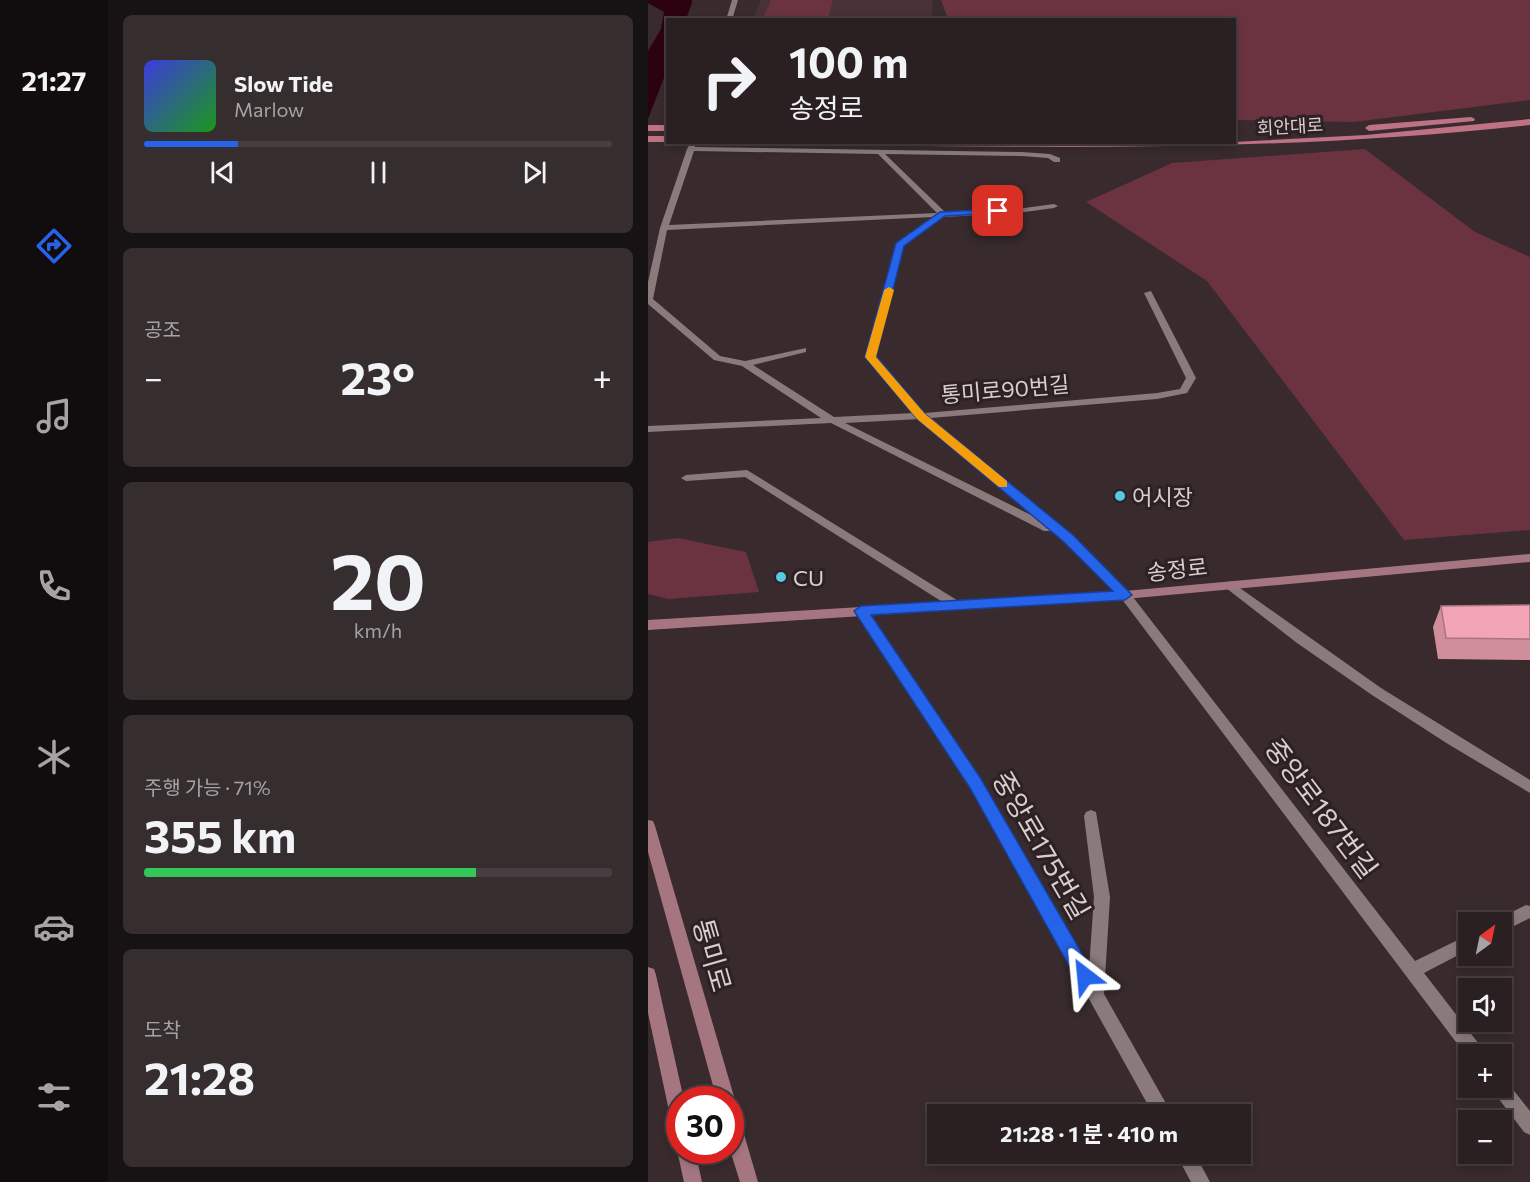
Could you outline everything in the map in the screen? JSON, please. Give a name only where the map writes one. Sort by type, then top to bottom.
[{"type":"main road","name":"회안대로","points":[[1236,137],[1500,117],[1530,112]]},
{"type":"main road","name":"회안대로","points":[[1036,144],[1203,146],[1436,133],[1530,122]]},
{"type":"main road","points":[[648,128],[666,128]]},
{"type":"main road","points":[[648,139],[666,140]]},
{"type":"street","points":[[730,18],[735,0]]},
{"type":"street","points":[[1057,160],[1050,156],[1022,154],[881,154],[692,146],[664,228],[648,301],[717,358],[745,364],[830,419],[1068,538]]},
{"type":"street","points":[[881,154],[943,214]]},
{"type":"street","points":[[664,228],[1017,211],[1054,206]]},
{"type":"street","points":[[943,214],[899,244],[871,357],[921,416],[1068,538]]},
{"type":"street","name":"통미로90번길","points":[[648,429],[921,416],[1157,396],[1184,391],[1191,378],[1148,293]]},
{"type":"street","points":[[745,364],[803,350]]},
{"type":"street","points":[[686,478],[747,473],[956,605]]},
{"type":"street","name":"중앙로187번길","points":[[1068,538],[1125,595],[1468,1044]]},
{"type":"street","name":"송정로","points":[[648,625],[1125,595],[1530,558]]},
{"type":"street","points":[[1230,585],[1288,632],[1446,737],[1530,787]]},
{"type":"street","name":"중앙로175번길","points":[[861,611],[976,783],[1157,1104]]},
{"type":"street","points":[[1091,816],[1102,897],[1096,995]]},
{"type":"street","name":"통미로","points":[[648,826],[722,1086]]},
{"type":"street","points":[[1512,920],[1526,912]]},
{"type":"street","points":[[1412,971],[1458,947]]},
{"type":"street","points":[[648,975],[672,1086]]},
{"type":"street","points":[[1509,1098],[1530,1126]]},
{"type":"street","points":[[689,1164],[693,1182]]},
{"type":"street","points":[[744,1164],[749,1182]]},
{"type":"street","points":[[1191,1164],[1202,1182]]},
{"type":"shaded area","points":[[648,0],[692,0],[686,18],[666,18],[666,73],[648,119],[648,51],[661,29],[664,12],[648,3]]},
{"type":"shaded area","points":[[761,0],[933,0],[932,18],[754,18]]},
{"type":"shaded area","points":[[771,0],[833,0],[828,18],[763,18]]},
{"type":"shaded area","points":[[941,0],[1530,0],[1530,100],[1354,122],[1236,120],[1236,18],[948,18]]},
{"type":"shaded area","points":[[1365,149],[1475,232],[1530,257],[1530,530],[1404,540],[1207,281],[1086,202],[1172,163]]},
{"type":"shaded area","points":[[678,538],[746,552],[759,592],[668,599],[648,594],[648,542]]},
{"type":"building","points":[[1530,605],[1530,639],[1446,638],[1441,606]]},
{"type":"slow traffic","points":[[889,290],[871,357],[921,416],[1003,484]]},
{"type":"place","name":"어시장","points":[[1120,496]]},
{"type":"place","name":"CU","points":[[781,577]]},
{"type":"route","points":[[998,211],[943,214],[899,244],[871,357],[921,416],[1068,538],[1125,595],[861,611],[976,783],[1085,976]]}]
